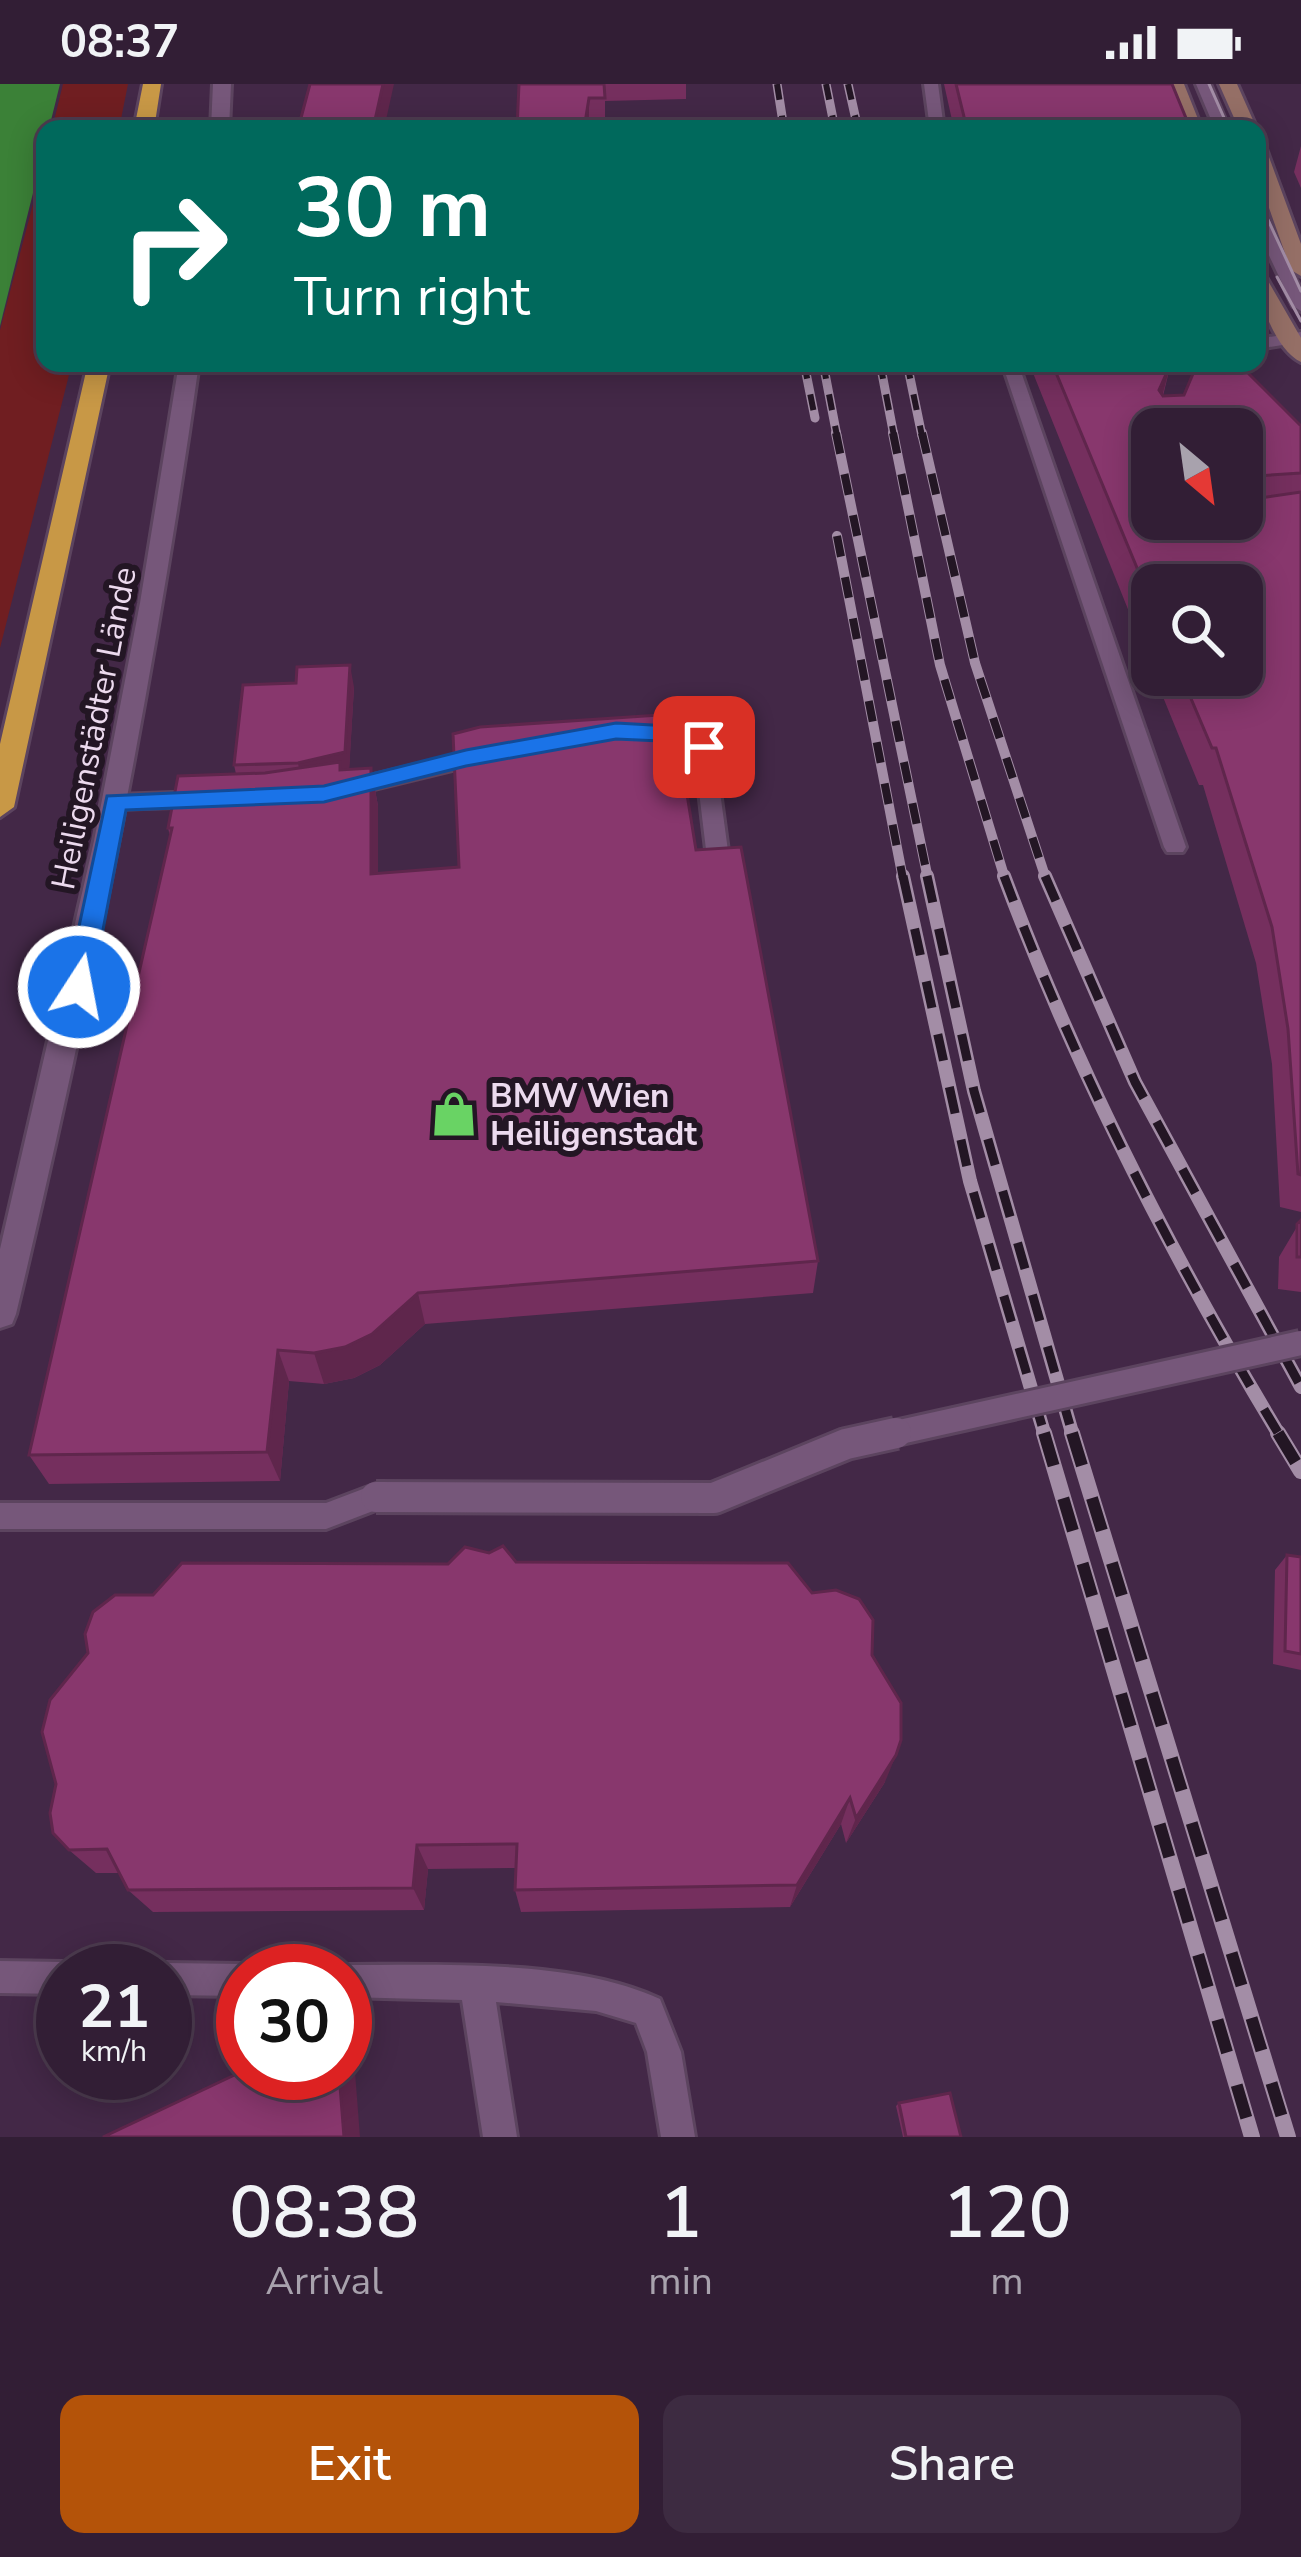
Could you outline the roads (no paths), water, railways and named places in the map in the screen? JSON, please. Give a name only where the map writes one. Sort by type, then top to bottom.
[{"type":"highway","points":[[146,120],[152,84]]},
{"type":"highway","name":"Heiligenstädter Lände","points":[[0,807],[97,372]]},
{"type":"main road","points":[[1175,84],[1189,120]]},
{"type":"main road","points":[[1228,84],[1244,120]]},
{"type":"main road","points":[[1266,186],[1301,270]]},
{"type":"main road","points":[[1266,293],[1297,343]]},
{"type":"street","points":[[220,120],[222,84]]},
{"type":"street","name":"Heiligenstädter Lände","points":[[0,1314],[70,1034],[161,567],[188,372]]},
{"type":"lane","points":[[931,84],[937,120]]},
{"type":"lane","points":[[1203,84],[1218,120]]},
{"type":"lane","points":[[1266,241],[1290,241]]},
{"type":"lane","points":[[1266,246],[1301,306]]},
{"type":"lane","points":[[1266,344],[1297,343]]},
{"type":"lane","points":[[1013,372],[1175,847]]},
{"type":"lane","points":[[616,731],[688,734],[704,747],[719,866]]},
{"type":"lane","points":[[324,794],[509,751]]},
{"type":"lane","points":[[115,802],[231,798]]},
{"type":"lane","points":[[0,1516],[326,1516],[376,1497],[714,1498],[846,1444],[1301,1343]]},
{"type":"lane","points":[[0,1977],[36,1978]]},
{"type":"lane","points":[[372,1981],[476,1982],[636,2002],[650,2012],[656,2024],[678,2137]]},
{"type":"lane","points":[[476,1982],[500,2137]]},
{"type":"tram line","points":[[1209,84],[1225,120]]},
{"type":"tram line","points":[[1266,215],[1301,291]]},
{"type":"tram line","points":[[1277,277],[1301,321]]},
{"type":"railway","points":[[777,84],[783,120]]},
{"type":"railway","points":[[826,84],[833,120]]},
{"type":"railway","points":[[848,84],[856,120]]},
{"type":"railway","points":[[806,372],[815,418]]},
{"type":"railway","points":[[825,372],[837,436]]},
{"type":"railway","points":[[882,372],[894,436]]},
{"type":"railway","points":[[909,372],[922,436]]},
{"type":"railway","points":[[836,433],[928,879]]},
{"type":"railway","points":[[893,433],[940,665],[1004,877]]},
{"type":"railway","points":[[922,433],[975,663],[1045,876]]},
{"type":"railway","points":[[837,536],[903,879]]},
{"type":"railway","points":[[903,876],[970,1181],[1045,1436]]},
{"type":"railway","points":[[927,876],[974,1091],[1073,1436]]},
{"type":"railway","points":[[1045,876],[1135,1082],[1301,1387]]},
{"type":"railway","points":[[1004,877],[1063,1021],[1129,1162],[1280,1436]]},
{"type":"railway","points":[[1044,1433],[1252,2137]]},
{"type":"railway","points":[[1072,1433],[1288,2137]]},
{"type":"railway","points":[[1278,1433],[1301,1471]]},
{"type":"place","name":"BMW Wien Heiligenstadt","points":[[454,1114]]}]
